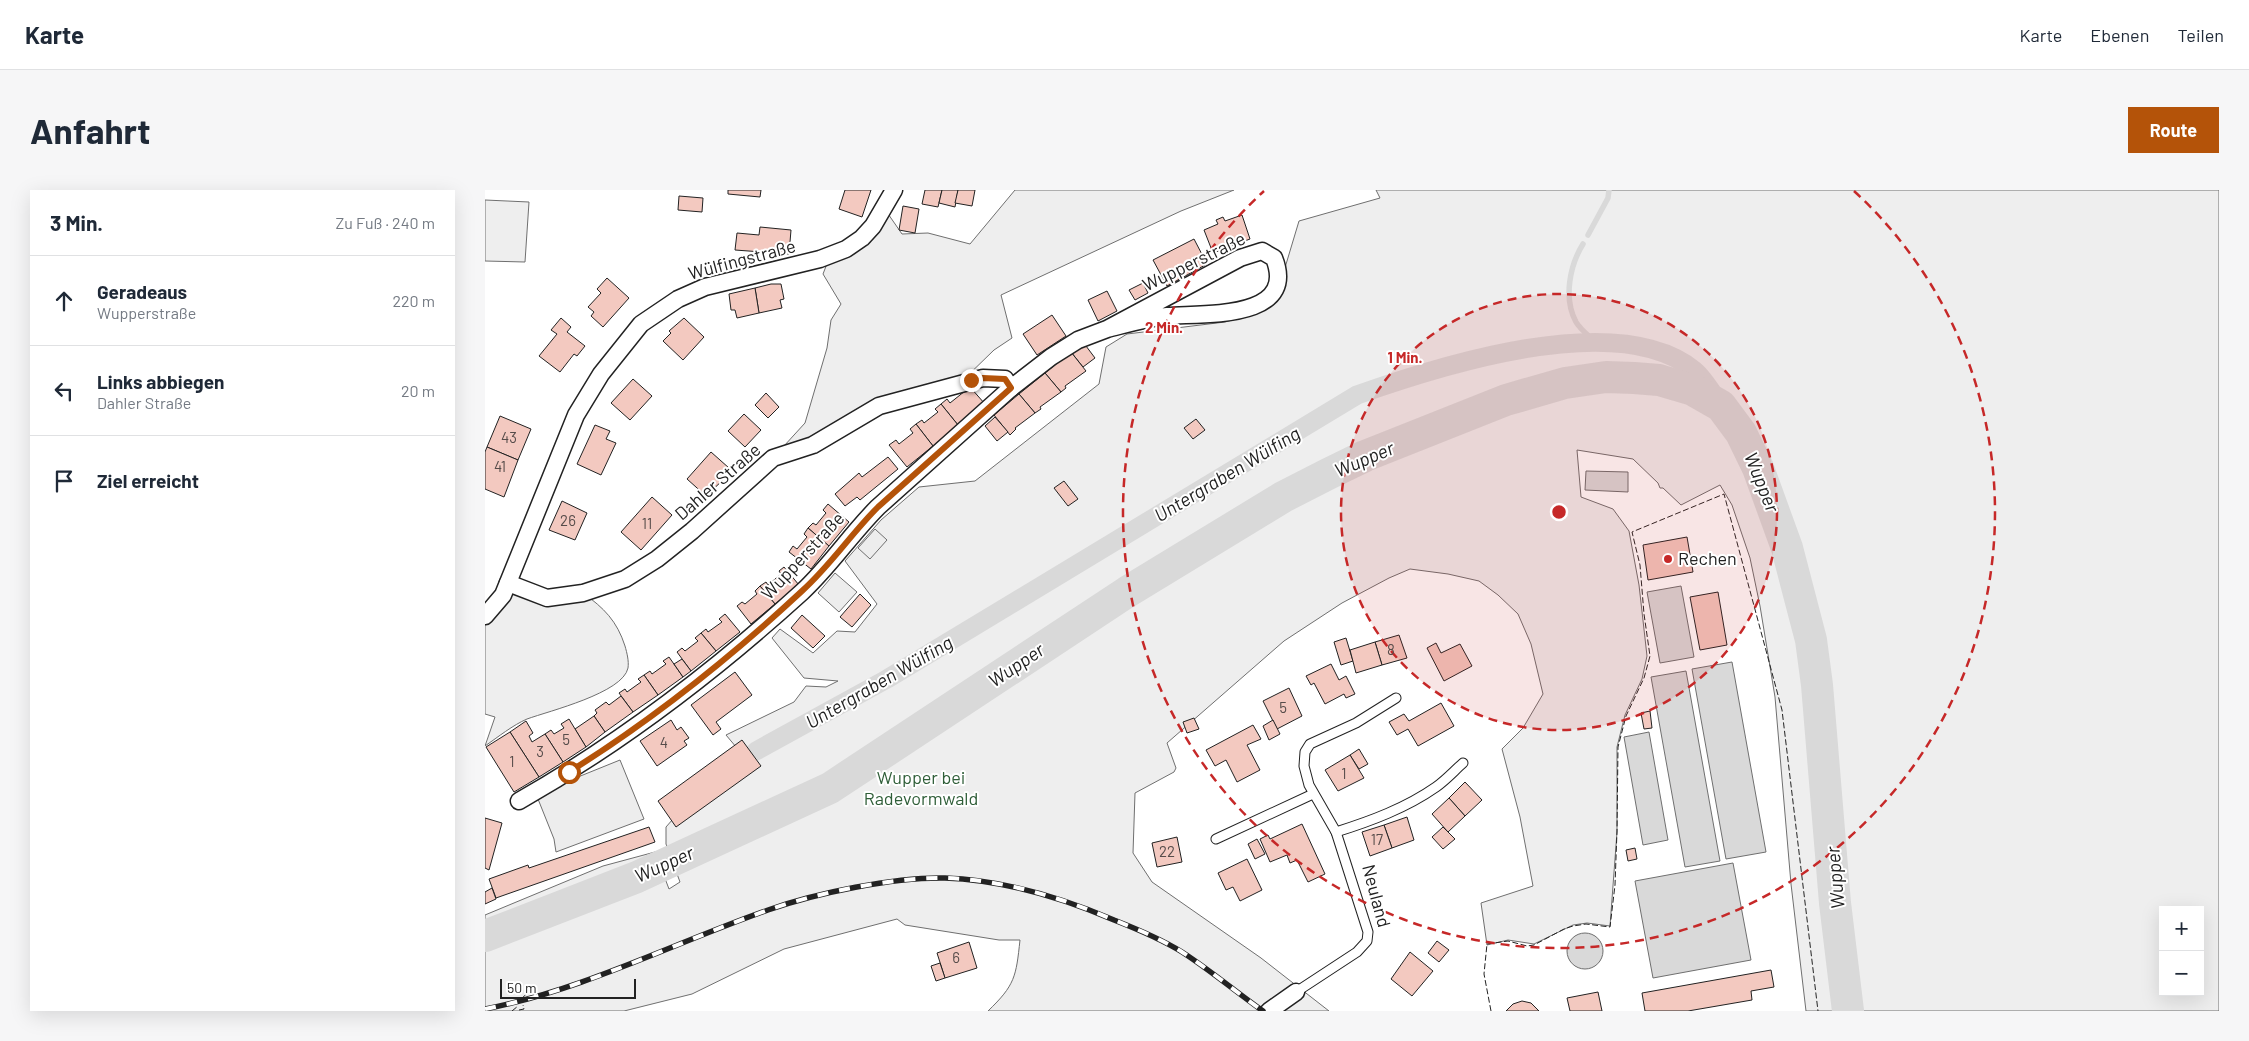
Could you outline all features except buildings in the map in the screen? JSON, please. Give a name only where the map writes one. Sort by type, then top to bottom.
[{"type":"street","name":"Wülfingstraße","points":[[485,616],[503,596],[576,415],[605,368],[641,324],[678,299],[705,288],[821,259],[846,249],[862,238],[873,226],[894,190]]},
{"type":"street","name":"Wupperstraße","points":[[519,801],[613,744],[723,660],[803,590],[857,528],[878,507],[1011,388],[1069,345],[1107,329],[1165,316],[1232,312],[1254,307],[1265,301],[1276,284],[1277,278],[1273,258],[1262,251],[1240,258],[1107,329]]},
{"type":"street","name":"Dahler Straße","points":[[508,583],[547,598],[583,593],[625,579],[657,559],[692,531],[773,458],[813,444],[879,406],[983,378],[1005,379],[1011,388]]},
{"type":"street","name":"Neuland","points":[[1269,1011],[1296,992]]},
{"type":"lane","name":"Neuland","points":[[1296,992],[1357,952],[1367,941],[1366,923],[1336,832],[1313,794],[1305,766],[1305,752],[1308,746],[1356,724],[1396,698]]},
{"type":"lane","points":[[1336,832],[1372,820],[1416,800],[1437,786],[1463,764]]},
{"type":"lane","points":[[1216,839],[1313,794]]},
{"type":"green space","points":[[1015,190],[1234,190],[1181,211],[1001,295],[1012,338],[994,350],[958,385],[879,406],[773,458],[805,423],[827,348],[831,320],[841,304],[823,274],[830,256],[884,208],[902,234],[928,233],[970,244]]},
{"type":"green space","name":"Wupper bei Radevormwald","points":[[1376,190],[2219,190],[2219,1011],[1806,1011],[1791,884],[1775,697],[1750,558],[1732,505],[1720,485],[1681,505],[1663,488],[1660,488],[1658,483],[1633,459],[1577,450],[1581,497],[1613,509],[1629,531],[1639,585],[1647,656],[1642,679],[1625,715],[1617,747],[1617,832],[1610,926],[1587,923],[1573,925],[1534,944],[1508,940],[1487,945],[1481,903],[1533,886],[1520,817],[1502,749],[1523,728],[1543,694],[1531,644],[1518,614],[1498,595],[1479,581],[1448,574],[1410,569],[1342,603],[1284,641],[1167,743],[1176,768],[1174,772],[1135,793],[1133,853],[1152,882],[1261,958],[1329,1011],[988,1011],[1004,994],[1013,980],[1020,940],[999,940],[905,925],[897,919],[784,949],[692,994],[624,1011],[485,1011],[485,915],[603,866],[655,852],[669,889],[680,882],[666,844],[666,827],[673,819],[747,760],[726,735],[794,702],[806,686],[826,687],[838,681],[804,678],[772,638],[780,629],[813,653],[837,631],[855,632],[877,604],[845,561],[881,520],[919,487],[975,481],[1099,384],[1106,347],[1127,334],[1225,322],[1258,313],[1268,307],[1284,271],[1299,221],[1380,198]]},
{"type":"green space","points":[[485,200],[529,202],[525,262],[485,261]]},
{"type":"green space","points":[[508,583],[541,597],[583,593],[597,604],[614,622],[622,637],[628,660],[628,668],[623,677],[600,693],[527,719],[485,746],[495,717],[485,714],[485,616]]},
{"type":"shaded area","points":[[1586,471],[1628,472],[1628,492],[1585,490]]},
{"type":"shaded area","points":[[875,529],[887,540],[870,559],[858,548]]},
{"type":"shaded area","points":[[835,573],[857,592],[839,612],[818,593]]},
{"type":"shaded area","points":[[1681,586],[1694,657],[1660,663],[1647,592]]},
{"type":"shaded area","points":[[1732,662],[1766,852],[1726,859],[1692,669]]},
{"type":"shaded area","points":[[1686,671],[1720,861],[1685,867],[1651,677]]},
{"type":"shaded area","points":[[1649,732],[1668,840],[1643,845],[1624,737]]},
{"type":"shaded area","points":[[620,760],[644,819],[556,852],[554,839],[538,799],[573,779]]},
{"type":"shaded area","points":[[1733,863],[1751,960],[1653,978],[1635,881]]},
{"type":"shaded area","points":[[1585,933],[1592,934],[1598,938],[1602,944],[1602,958],[1598,964],[1592,968],[1585,969],[1578,968],[1572,964],[1568,958],[1567,951],[1568,944],[1572,938],[1578,934]]},
{"type":"waterway","points":[[1588,235],[1608,198],[1609,190]]},
{"type":"waterway","points":[[1583,244],[1578,252],[1572,272],[1569,292],[1570,303],[1576,322],[1595,342]]},
{"type":"waterway","name":"Untergraben Wülfing","points":[[756,751],[887,679],[1357,395],[1434,370],[1528,348],[1576,343],[1621,344],[1661,352],[1694,370],[1705,382],[1721,406]]},
{"type":"waterway","name":"Wupper","points":[[485,936],[637,877],[830,788],[1127,592],[1283,497],[1365,456],[1506,400],[1565,383],[1606,377],[1634,378],[1659,380],[1693,390],[1721,406],[1741,433],[1758,468],[1787,548],[1811,640],[1817,685],[1835,903],[1848,1011]]},
{"type":"railway","points":[[485,1009],[521,1001],[593,978],[787,904],[832,892],[879,883],[925,878],[945,878],[989,882],[1031,891],[1073,904],[1131,927],[1182,952],[1263,1011]]},
{"type":"fence","points":[[1491,1011],[1484,974],[1487,944],[1508,941],[1527,946],[1534,945],[1573,926],[1586,924],[1610,927],[1615,885],[1618,747],[1626,716],[1644,678],[1650,656],[1640,565],[1632,532],[1724,494],[1782,710],[1818,1011]]},
{"type":"fence","points":[[521,999],[531,990]]},
{"type":"fence","points":[[519,1010],[524,1009],[523,1005]]},
{"type":"fence","points":[[512,1011],[518,1006]]},
{"type":"place","name":"Rechen","points":[[1668,559]]},
{"type":"route","points":[[569,772],[613,744],[689,687],[776,615],[811,582],[857,528],[878,507],[1011,388],[1005,379],[983,378],[971,380]]}]
